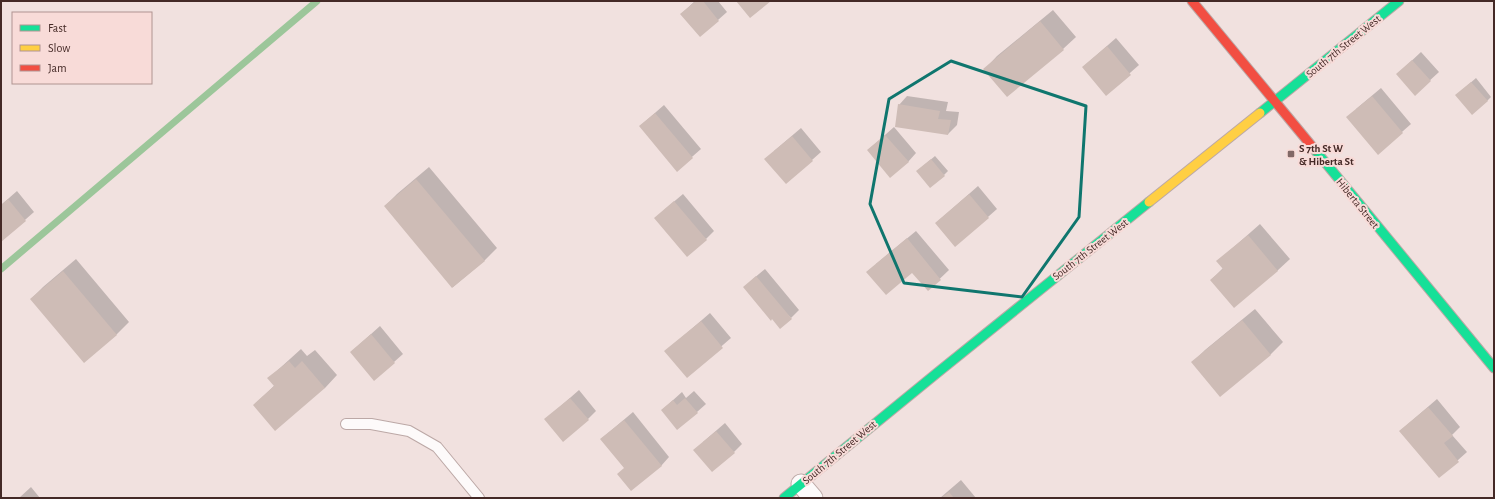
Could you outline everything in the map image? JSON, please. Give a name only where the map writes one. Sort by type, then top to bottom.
[{"type":"street","name":"Hiberta Street","points":[[1192,1],[1494,368]]},
{"type":"street","name":"South 7th Street West","points":[[784,498],[1002,319],[1276,102],[1399,1]]},
{"type":"street","points":[[801,484],[813,498]]},
{"type":"lane","points":[[346,424],[371,424],[409,431],[437,446],[480,498]]},
{"type":"highlighted area","points":[[951,61],[1086,106],[1079,217],[1022,297],[904,283],[870,204],[889,99]]},
{"type":"building","points":[[696,1],[703,1],[719,21],[700,37],[680,14]]},
{"type":"building","points":[[736,1],[771,1],[750,18]]},
{"type":"building","points":[[1040,21],[1064,50],[1007,97],[983,69]]},
{"type":"building","points":[[1107,46],[1131,75],[1106,96],[1082,67]]},
{"type":"building","points":[[1412,60],[1431,81],[1415,96],[1396,74]]},
{"type":"building","points":[[1471,82],[1488,101],[1472,115],[1455,95]]},
{"type":"building","points":[[1372,96],[1403,133],[1378,155],[1346,117]]},
{"type":"building","points":[[898,104],[940,111],[938,119],[951,120],[948,135],[895,127]]},
{"type":"building","points":[[655,113],[693,158],[677,172],[639,126]]},
{"type":"building","points":[[885,135],[909,162],[890,178],[867,150]]},
{"type":"building","points":[[792,136],[813,161],[786,184],[764,159]]},
{"type":"building","points":[[931,159],[945,176],[930,188],[916,171]]},
{"type":"building","points":[[416,179],[485,261],[452,288],[384,206]]},
{"type":"building","points":[[969,194],[989,218],[955,247],[935,223]]},
{"type":"building","points":[[8,199],[26,221],[1,242],[1,205]]},
{"type":"building","points":[[674,201],[707,240],[687,257],[654,218]]},
{"type":"building","points":[[1248,235],[1278,271],[1234,308],[1210,280],[1223,269],[1216,261]]},
{"type":"building","points":[[907,238],[941,280],[928,291],[912,273],[886,295],[866,272]]},
{"type":"building","points":[[63,271],[117,335],[84,363],[30,299]]},
{"type":"building","points":[[756,276],[792,319],[780,329],[772,319],[771,321],[743,287]]},
{"type":"building","points":[[1242,320],[1271,355],[1220,397],[1191,362]]},
{"type":"building","points":[[701,321],[723,348],[687,378],[664,351]]},
{"type":"building","points":[[371,334],[395,363],[374,381],[350,352]]},
{"type":"building","points":[[289,361],[295,368],[302,361],[325,388],[275,431],[253,405],[274,386],[267,378]]},
{"type":"building","points":[[570,398],[589,420],[563,442],[544,419]]},
{"type":"building","points":[[685,398],[698,413],[677,430],[661,410],[673,400],[677,405]]},
{"type":"building","points":[[1428,407],[1453,436],[1444,443],[1459,462],[1439,478],[1399,431]]},
{"type":"building","points":[[624,420],[662,466],[631,491],[617,474],[624,468],[600,439]]},
{"type":"building","points":[[716,431],[735,453],[712,472],[693,450]]},
{"type":"building","points":[[949,492],[954,498],[941,498]]},
{"type":"waterway","points":[[1,269],[317,1]]},
{"type":"traffic: fast","points":[[1260,113],[1399,1]]},
{"type":"traffic: fast","points":[[1315,150],[1494,368]]},
{"type":"traffic: fast","points":[[784,498],[1149,202]]},
{"type":"traffic: slow","points":[[1149,202],[1260,113]]},
{"type":"traffic: jam","points":[[1192,1],[1315,150]]},
{"type":"place","name":"S 7th St W & Hiberta St","points":[[1291,154]]}]
